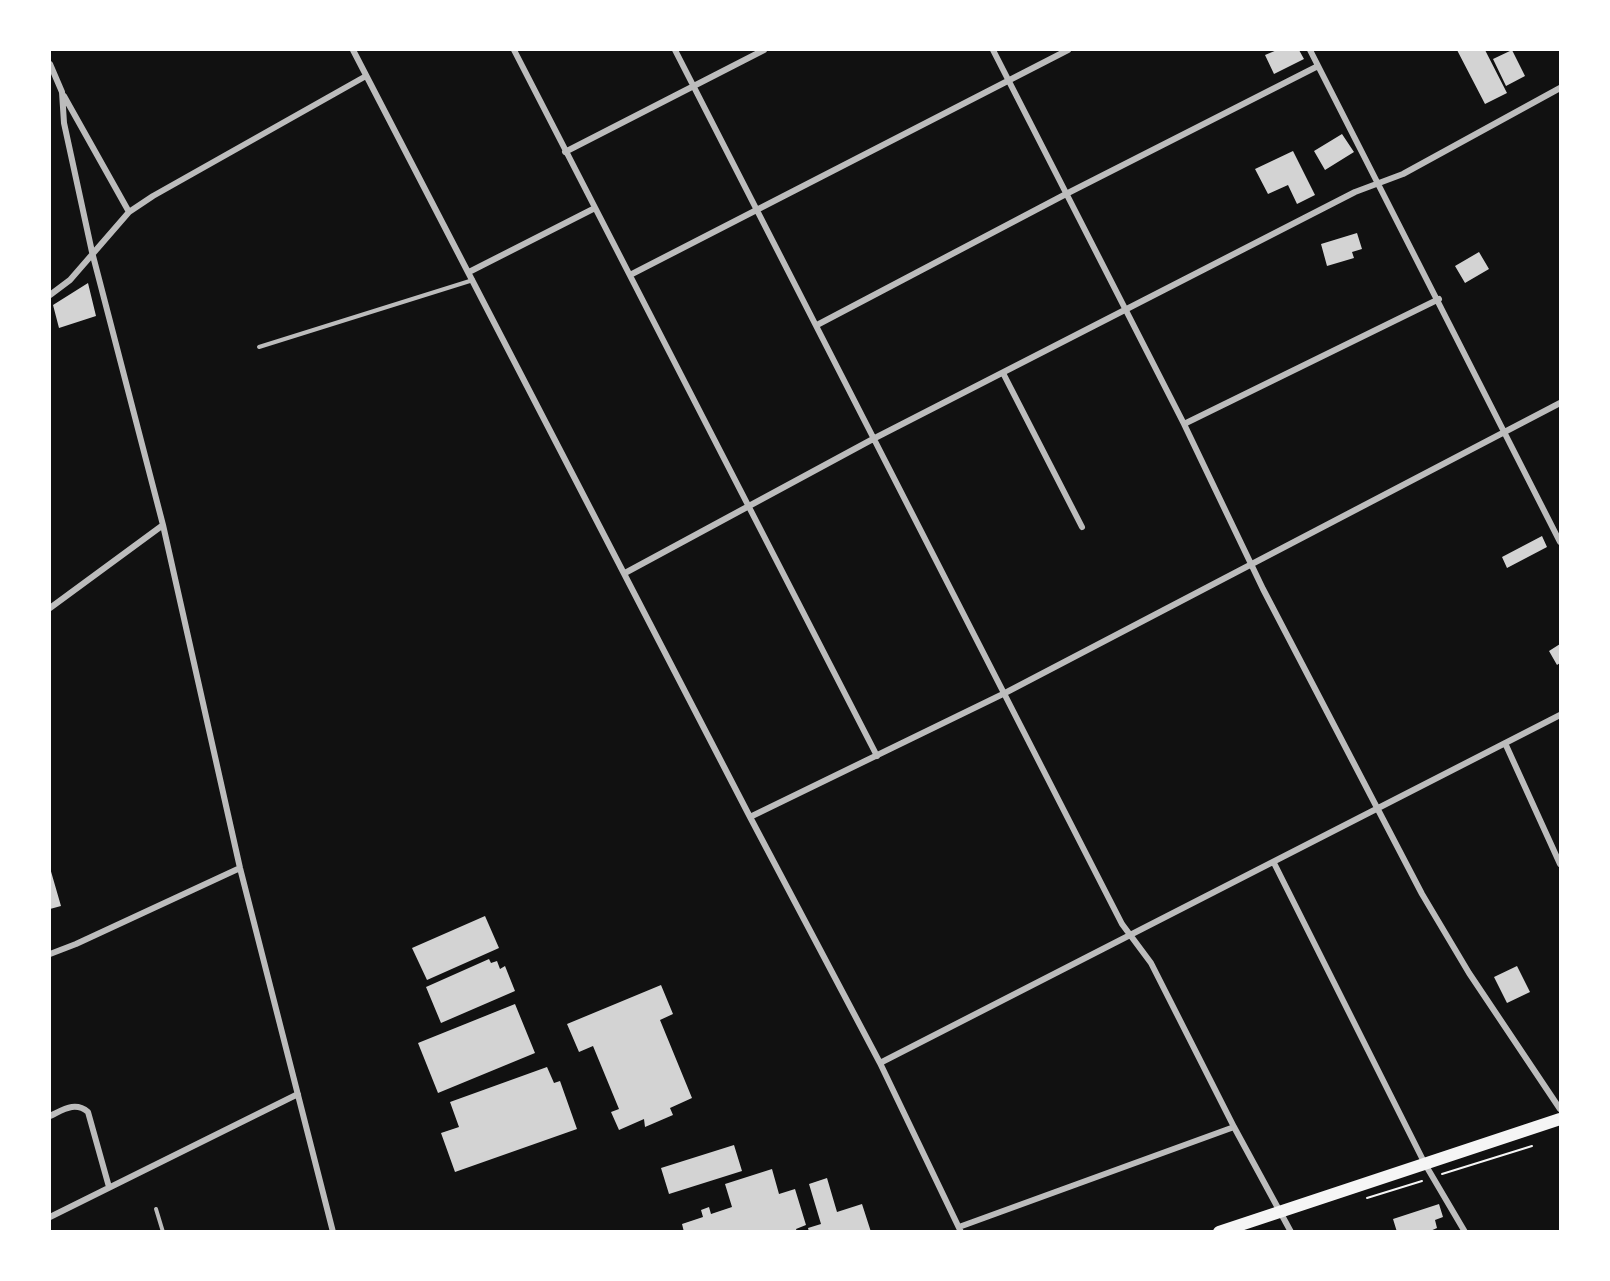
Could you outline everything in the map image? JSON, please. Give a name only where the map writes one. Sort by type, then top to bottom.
[{"type":"main road","points":[[1219,1232],[1560,1119]]},
{"type":"street","points":[[352,50],[470,272],[750,817],[880,1063],[960,1229],[1234,1127]]},
{"type":"street","points":[[514,50],[877,756]]},
{"type":"street","points":[[675,50],[1122,924],[1151,963],[1234,1127],[1291,1232]]},
{"type":"street","points":[[566,152],[764,50]]},
{"type":"street","points":[[993,50],[1184,424],[1251,563],[1422,894],[1469,973],[1560,1109]]},
{"type":"street","points":[[630,275],[1068,50]]},
{"type":"street","points":[[1310,50],[1439,299],[1560,542]]},
{"type":"street","points":[[50,64],[62,93],[129,212]]},
{"type":"street","points":[[817,325],[1066,194],[1318,66]]},
{"type":"street","points":[[50,295],[70,280],[129,212],[153,196],[366,76]]},
{"type":"street","points":[[625,573],[873,440],[1344,197],[1403,174],[1560,88]]},
{"type":"street","points":[[62,93],[64,123],[92,252],[163,525],[240,868],[333,1232]]},
{"type":"street","points":[[470,272],[595,208]]},
{"type":"street","points":[[1184,424],[1439,299]]},
{"type":"street","points":[[1003,373],[1082,527]]},
{"type":"street","points":[[750,817],[1005,693],[1560,403]]},
{"type":"street","points":[[50,608],[163,525]]},
{"type":"street","points":[[880,1063],[1560,715]]},
{"type":"street","points":[[1505,743],[1560,864]]},
{"type":"street","points":[[1274,863],[1425,1164],[1465,1232]]},
{"type":"street","points":[[50,954],[240,868]]},
{"type":"street","points":[[50,1217],[298,1094]]},
{"type":"street","points":[[50,1116],[73,1106],[81,1106],[88,1112],[109,1187]]},
{"type":"lane","points":[[260,347],[474,280]]},
{"type":"lane","points":[[156,1209],[163,1232]]},
{"type":"path","points":[[1366,1198],[1532,1146]]},
{"type":"building","points":[[1277,50],[1299,50],[1304,59],[1274,74],[1265,55]]},
{"type":"building","points":[[1457,50],[1485,50],[1507,93],[1485,104]]},
{"type":"building","points":[[1512,50],[1525,76],[1506,86],[1493,59]]},
{"type":"building","points":[[1342,134],[1354,152],[1325,170],[1314,151]]},
{"type":"building","points":[[1293,151],[1315,195],[1297,204],[1288,185],[1268,194],[1255,169]]},
{"type":"building","points":[[1357,233],[1362,249],[1352,252],[1354,258],[1327,266],[1321,244]]},
{"type":"building","points":[[1479,252],[1489,269],[1465,283],[1455,266]]},
{"type":"building","points":[[88,283],[96,316],[59,328],[53,305]]},
{"type":"building","points":[[1542,536],[1547,547],[1507,568],[1502,557]]},
{"type":"building","points":[[1560,644],[1560,663],[1557,665],[1549,651]]},
{"type":"building","points":[[50,868],[61,906],[50,909]]},
{"type":"building","points":[[485,916],[499,948],[427,980],[412,948]]},
{"type":"building","points":[[489,959],[491,963],[497,961],[500,969],[505,966],[515,991],[441,1023],[426,987]]},
{"type":"building","points":[[1517,966],[1530,992],[1507,1003],[1494,977]]},
{"type":"building","points":[[661,985],[673,1014],[660,1020],[692,1098],[670,1108],[673,1115],[645,1127],[644,1119],[619,1130],[611,1112],[619,1109],[593,1046],[579,1052],[567,1024]]},
{"type":"building","points":[[515,1004],[535,1053],[438,1093],[418,1043]]},
{"type":"building","points":[[547,1067],[554,1083],[560,1081],[577,1129],[455,1172],[441,1133],[459,1127],[450,1102]]},
{"type":"building","points":[[734,1145],[742,1171],[669,1194],[661,1168]]},
{"type":"building","points":[[772,1169],[779,1194],[795,1189],[806,1225],[796,1229],[797,1232],[684,1232],[682,1224],[703,1217],[701,1210],[709,1207],[711,1214],[732,1207],[725,1184]]},
{"type":"building","points":[[827,1178],[837,1212],[862,1204],[871,1232],[809,1232],[808,1228],[821,1224],[809,1184]]},
{"type":"building","points":[[1439,1204],[1443,1217],[1435,1220],[1437,1228],[1428,1232],[1397,1232],[1393,1219]]}]
